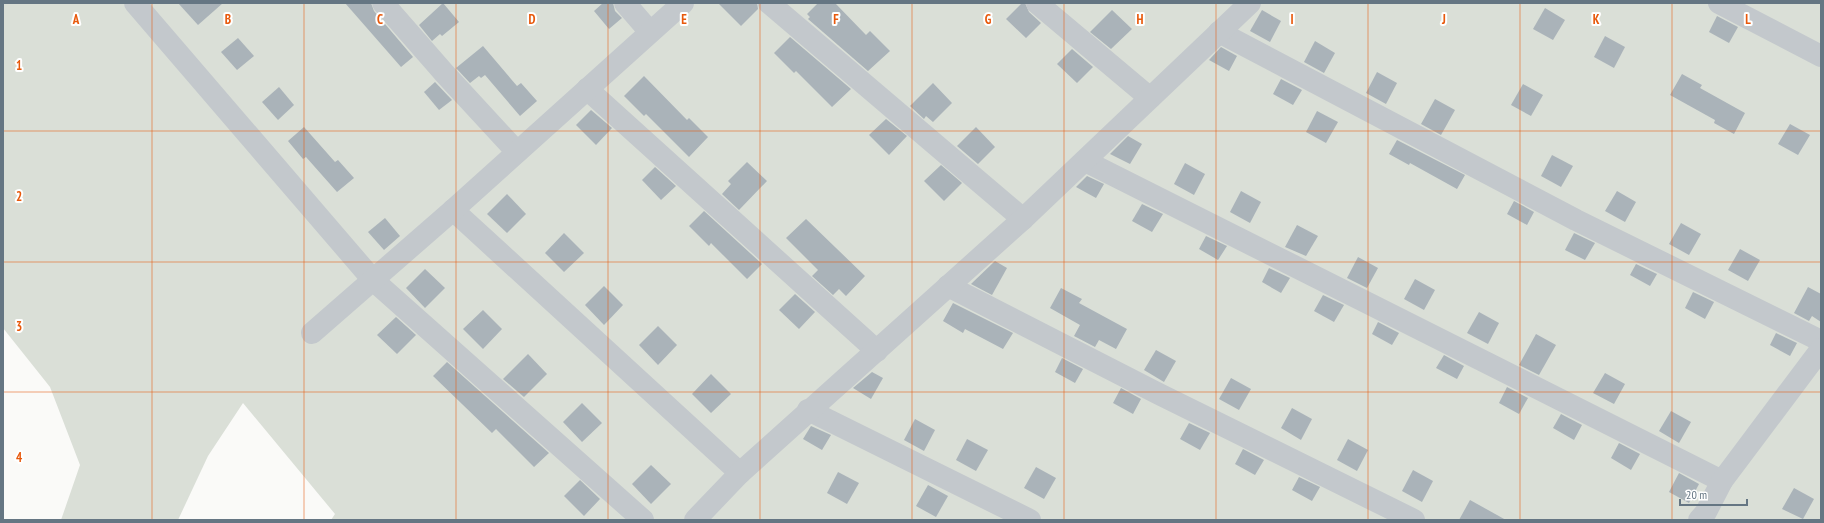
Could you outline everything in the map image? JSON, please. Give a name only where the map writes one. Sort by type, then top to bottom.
[{"type":"lane","points":[[135,3],[373,280],[643,520]]},
{"type":"lane","points":[[383,3],[444,74],[517,152]]},
{"type":"lane","points":[[624,3],[650,32]]},
{"type":"lane","points":[[312,333],[453,210],[683,3]]},
{"type":"lane","points":[[769,3],[1023,219]]},
{"type":"lane","points":[[1037,3],[1150,98]]},
{"type":"lane","points":[[695,520],[740,473],[808,410],[877,351],[1023,219],[1250,3]]},
{"type":"lane","points":[[1719,3],[1821,56]]},
{"type":"lane","points":[[1219,32],[1576,220],[1821,340]]},
{"type":"lane","points":[[587,89],[877,351]]},
{"type":"lane","points":[[1084,161],[1722,482]]},
{"type":"lane","points":[[453,210],[740,473]]},
{"type":"lane","points":[[948,286],[1159,394],[1414,520]]},
{"type":"lane","points":[[1699,520],[1706,512],[1722,482],[1821,349]]},
{"type":"lane","points":[[808,410],[1030,520]]},
{"type":"shaded area","points":[[3,3],[1821,3],[1821,520],[331,520],[335,514],[243,403],[208,456],[178,520],[61,520],[80,465],[50,387],[3,328]]},
{"type":"building","points":[[178,3],[223,3],[198,25]]},
{"type":"building","points":[[345,3],[371,3],[374,11],[413,57],[401,67]]},
{"type":"building","points":[[443,3],[459,22],[442,36],[440,34],[432,41],[419,25]]},
{"type":"building","points":[[603,3],[613,3],[615,11],[622,18],[609,29],[594,11]]},
{"type":"building","points":[[718,3],[757,3],[758,9],[741,26]]},
{"type":"building","points":[[818,3],[835,3],[866,35],[870,31],[890,51],[868,71],[808,19],[810,17],[807,14]]},
{"type":"building","points":[[1022,3],[1025,3],[1029,12],[1041,23],[1026,38],[1006,19]]},
{"type":"building","points":[[1545,8],[1565,20],[1553,40],[1533,29]]},
{"type":"building","points":[[1112,10],[1132,29],[1111,49],[1090,32]]},
{"type":"building","points":[[1262,10],[1281,21],[1270,42],[1250,31]]},
{"type":"building","points":[[1717,16],[1738,27],[1729,43],[1709,32]]},
{"type":"building","points":[[1605,36],[1625,47],[1614,68],[1594,57]]},
{"type":"building","points":[[790,37],[851,89],[832,107],[796,71],[794,73],[774,53]]},
{"type":"building","points":[[238,38],[254,56],[237,70],[221,52]]},
{"type":"building","points":[[1315,41],[1335,53],[1324,73],[1304,62]]},
{"type":"building","points":[[483,46],[517,86],[521,83],[537,101],[520,116],[485,75],[481,78],[479,76],[470,83],[456,68]]},
{"type":"building","points":[[1221,47],[1237,56],[1229,71],[1209,60]]},
{"type":"building","points":[[1072,49],[1093,67],[1077,83],[1057,64]]},
{"type":"building","points":[[1377,72],[1397,83],[1386,104],[1366,93]]},
{"type":"building","points":[[1682,74],[1702,85],[1700,88],[1745,113],[1734,134],[1714,123],[1715,120],[1670,95]]},
{"type":"building","points":[[644,76],[687,120],[689,118],[708,137],[689,157],[646,114],[644,116],[624,96]]},
{"type":"building","points":[[1281,79],[1302,90],[1293,105],[1273,94]]},
{"type":"building","points":[[435,82],[452,100],[439,110],[424,92]]},
{"type":"building","points":[[933,83],[952,103],[933,122],[926,116],[924,119],[910,106]]},
{"type":"building","points":[[1523,84],[1543,95],[1531,116],[1511,105]]},
{"type":"building","points":[[279,87],[294,105],[278,120],[262,102]]},
{"type":"building","points":[[1435,99],[1455,110],[1441,135],[1421,124]]},
{"type":"building","points":[[591,110],[612,128],[596,145],[576,125]]},
{"type":"building","points":[[1317,111],[1338,122],[1326,143],[1306,132]]},
{"type":"building","points":[[886,119],[907,136],[889,155],[869,135]]},
{"type":"building","points":[[1790,124],[1810,135],[1798,155],[1778,144]]},
{"type":"building","points":[[304,127],[335,162],[338,160],[354,178],[337,192],[306,157],[303,159],[288,141]]},
{"type":"building","points":[[976,127],[995,147],[978,164],[957,146]]},
{"type":"building","points":[[1128,136],[1142,144],[1130,164],[1110,154]]},
{"type":"building","points":[[1397,140],[1465,175],[1457,189],[1410,163],[1409,165],[1389,154]]},
{"type":"building","points":[[1552,155],[1573,166],[1561,187],[1541,176]]},
{"type":"building","points":[[747,162],[767,181],[739,210],[722,194],[731,184],[728,181]]},
{"type":"building","points":[[1185,163],[1205,174],[1194,195],[1174,184]]},
{"type":"building","points":[[941,165],[962,183],[944,201],[924,181]]},
{"type":"building","points":[[655,167],[676,186],[661,200],[642,180]]},
{"type":"building","points":[[1087,176],[1104,184],[1096,198],[1076,187]]},
{"type":"building","points":[[1241,191],[1261,202],[1250,223],[1230,212]]},
{"type":"building","points":[[1617,191],[1636,202],[1625,222],[1605,211]]},
{"type":"building","points":[[507,194],[526,214],[507,233],[487,214]]},
{"type":"building","points":[[1514,201],[1534,212],[1527,225],[1507,214]]},
{"type":"building","points":[[1142,204],[1163,214],[1152,232],[1132,221]]},
{"type":"building","points":[[704,211],[762,264],[747,279],[711,243],[709,246],[689,226]]},
{"type":"building","points":[[385,218],[400,236],[384,250],[368,232]]},
{"type":"building","points":[[806,219],[865,276],[846,296],[839,289],[833,295],[812,276],[818,270],[786,238]]},
{"type":"building","points":[[1681,223],[1701,234],[1689,255],[1669,244]]},
{"type":"building","points":[[1297,225],[1318,236],[1306,256],[1285,247]]},
{"type":"building","points":[[564,233],[584,253],[564,272],[545,253]]},
{"type":"building","points":[[1574,233],[1595,243],[1585,260],[1565,250]]},
{"type":"building","points":[[1206,236],[1227,246],[1218,260],[1199,249]]},
{"type":"building","points":[[1740,249],[1760,260],[1748,281],[1728,270]]},
{"type":"building","points":[[1358,257],[1378,268],[1367,288],[1347,278]]},
{"type":"building","points":[[995,261],[1007,268],[992,295],[971,284]]},
{"type":"building","points":[[1636,264],[1657,274],[1650,286],[1630,275]]},
{"type":"building","points":[[1269,268],[1290,278],[1281,293],[1262,282]]},
{"type":"building","points":[[425,269],[445,288],[425,308],[406,288]]},
{"type":"building","points":[[1415,279],[1435,290],[1424,310],[1404,299]]},
{"type":"building","points":[[604,286],[623,305],[604,325],[585,305]]},
{"type":"building","points":[[1808,287],[1821,294],[1821,322],[1812,316],[1809,321],[1794,313]]},
{"type":"building","points":[[1061,288],[1082,299],[1079,303],[1127,329],[1116,349],[1099,340],[1095,347],[1074,336],[1080,325],[1050,308]]},
{"type":"building","points":[[1693,292],[1714,302],[1705,319],[1685,308]]},
{"type":"building","points":[[795,294],[815,312],[799,329],[779,310]]},
{"type":"building","points":[[1323,295],[1344,305],[1334,322],[1314,311]]},
{"type":"building","points":[[953,303],[1013,333],[1003,349],[965,329],[963,333],[943,321]]},
{"type":"building","points":[[483,310],[502,329],[483,349],[463,329]]},
{"type":"building","points":[[1479,312],[1499,323],[1488,344],[1467,333]]},
{"type":"building","points":[[396,317],[416,335],[397,354],[377,335]]},
{"type":"building","points":[[1378,322],[1399,333],[1392,345],[1372,334]]},
{"type":"building","points":[[658,326],[677,345],[658,365],[639,345]]},
{"type":"building","points":[[1776,333],[1797,343],[1790,356],[1770,345]]},
{"type":"building","points":[[1536,334],[1556,345],[1539,375],[1519,365]]},
{"type":"building","points":[[1156,350],[1176,361],[1164,382],[1144,370]]},
{"type":"building","points":[[528,354],[547,374],[524,397],[503,379]]},
{"type":"building","points":[[1444,355],[1464,366],[1457,379],[1436,368]]},
{"type":"building","points":[[1062,358],[1083,369],[1075,383],[1055,372]]},
{"type":"building","points":[[447,362],[549,453],[534,467],[496,429],[492,433],[433,376]]},
{"type":"building","points":[[872,372],[883,378],[871,399],[853,388]]},
{"type":"building","points":[[1605,373],[1625,384],[1614,404],[1593,393]]},
{"type":"building","points":[[711,374],[731,394],[711,413],[692,394]]},
{"type":"building","points":[[1231,378],[1251,389],[1239,410],[1219,399]]},
{"type":"building","points":[[1507,387],[1528,398],[1519,414],[1499,403]]},
{"type":"building","points":[[1121,388],[1141,399],[1133,414],[1113,403]]},
{"type":"building","points":[[582,403],[602,423],[582,442],[563,422]]},
{"type":"building","points":[[1292,408],[1312,419],[1301,440],[1281,428]]},
{"type":"building","points":[[1671,411],[1691,422],[1679,443],[1659,431]]},
{"type":"building","points":[[1561,414],[1582,425],[1574,440],[1553,428]]},
{"type":"building","points":[[915,419],[935,430],[924,451],[904,440]]},
{"type":"building","points":[[1189,423],[1210,433],[1200,450],[1180,439]]},
{"type":"building","points":[[811,426],[831,435],[822,450],[803,439]]},
{"type":"building","points":[[967,439],[988,450],[976,471],[956,460]]},
{"type":"building","points":[[1348,439],[1368,450],[1357,471],[1337,460]]},
{"type":"building","points":[[1619,443],[1640,454],[1631,470],[1611,458]]},
{"type":"building","points":[[1243,449],[1264,460],[1255,475],[1235,464]]},
{"type":"building","points":[[651,465],[671,484],[651,504],[632,484]]},
{"type":"building","points":[[1036,467],[1056,478],[1044,499],[1024,488]]},
{"type":"building","points":[[1413,470],[1433,481],[1422,502],[1402,491]]},
{"type":"building","points":[[838,472],[859,483],[847,504],[827,493]]},
{"type":"building","points":[[1679,473],[1699,484],[1689,503],[1669,492]]},
{"type":"building","points":[[1299,477],[1320,487],[1312,501],[1292,490]]},
{"type":"building","points":[[580,480],[600,499],[584,516],[564,496]]},
{"type":"building","points":[[928,485],[948,496],[936,517],[916,506]]},
{"type":"building","points":[[1794,488],[1814,499],[1803,519],[1782,509]]},
{"type":"building","points":[[1470,500],[1506,520],[1459,520]]}]
